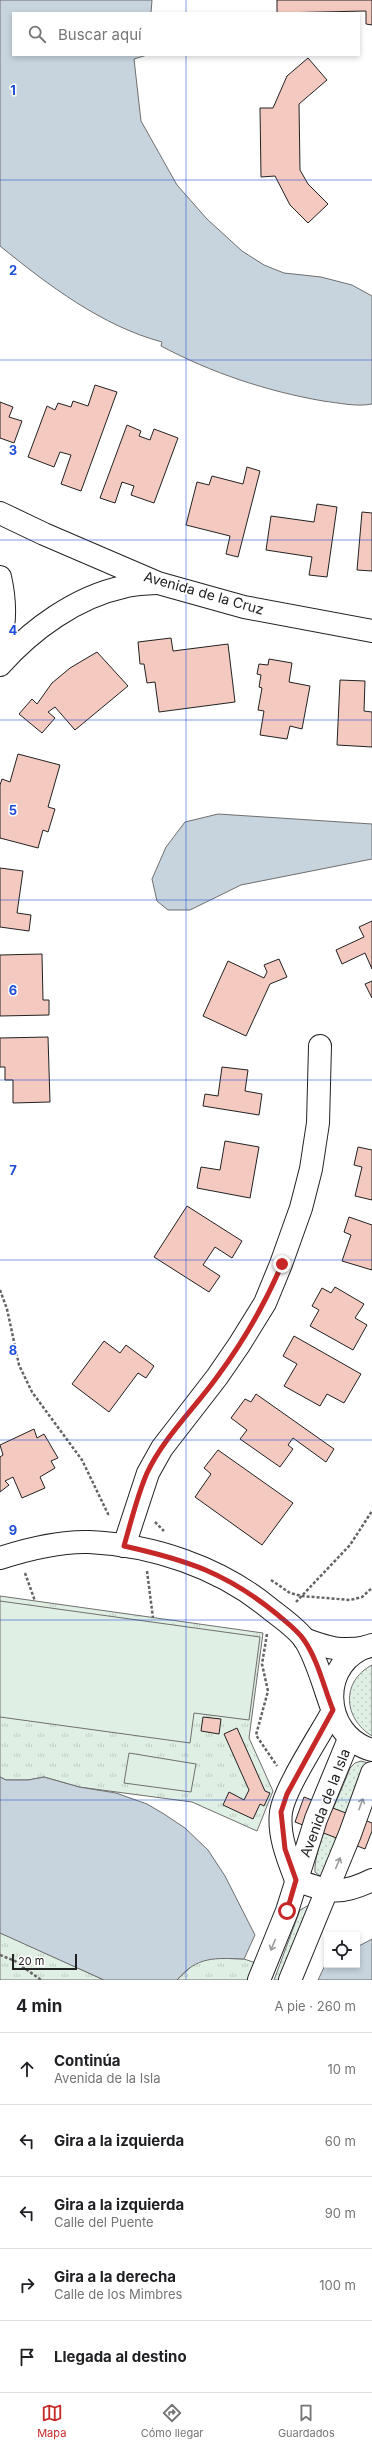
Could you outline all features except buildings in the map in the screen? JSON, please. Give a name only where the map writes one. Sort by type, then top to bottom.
[{"type":"street","name":"Avenida de la Cruz","points":[[0,513],[44,534],[158,583],[244,607],[372,631]]},
{"type":"street","points":[[0,577],[4,595],[3,630],[0,642]]},
{"type":"street","points":[[0,665],[12,651],[34,633],[70,608],[92,597],[123,586],[158,583]]},
{"type":"street","points":[[124,1546],[148,1473],[162,1448],[217,1377],[239,1345],[265,1303],[282,1264],[301,1208],[312,1169],[318,1123],[320,1046]]},
{"type":"street","points":[[9,1556],[46,1546],[88,1542],[124,1546],[171,1556],[210,1570],[255,1596],[304,1639],[331,1649],[352,1650],[370,1646]]},
{"type":"street","points":[[304,1639],[339,1726],[349,1739],[363,1748],[372,1750]]},
{"type":"street","points":[[370,1646],[354,1654],[343,1665],[335,1679],[332,1694],[333,1710],[287,1794],[281,1812],[285,1849],[296,1880],[326,1891],[349,1889],[372,1880]]},
{"type":"street","name":"Avenida de la Isla","points":[[259,1980],[287,1911],[316,1819],[349,1739]]},
{"type":"street","points":[[290,1980],[372,1773]]},
{"type":"path","points":[[278,1767],[256,1735],[268,1691],[262,1664],[269,1624],[297,1601],[350,1545],[372,1512]]},
{"type":"path","points":[[9,1556],[36,1601]]},
{"type":"path","points":[[0,1956],[15,1961],[41,1980]]},
{"type":"green space","points":[[0,1596],[263,1633],[249,1738],[273,1791],[257,1831],[192,1802],[79,1787],[44,1777],[28,1780],[6,1780],[0,1777]]},
{"type":"green space","points":[[0,1601],[260,1637],[249,1720],[194,1713],[190,1743],[0,1717]]},
{"type":"green space","points":[[372,1665],[372,1736],[363,1729],[356,1720],[351,1711],[350,1700],[351,1690],[355,1681],[362,1672]]},
{"type":"green space","points":[[129,1753],[196,1764],[191,1792],[124,1783]]},
{"type":"green space","points":[[361,1761],[368,1763],[370,1768],[326,1874],[320,1876],[315,1872],[316,1862],[318,1849],[328,1820],[350,1768],[355,1763]]},
{"type":"green space","points":[[309,1905],[311,1908],[281,1980],[274,1980],[300,1910]]},
{"type":"green space","points":[[0,1933],[8,1936],[104,1980],[0,1980]]},
{"type":"green space","points":[[215,1958],[244,1959],[256,1963],[249,1980],[177,1980],[196,1962]]},
{"type":"shaded area","points":[[0,0],[152,0],[151,12],[12,12],[12,56],[144,56],[134,59],[141,121],[177,185],[207,219],[242,251],[264,265],[284,273],[321,277],[352,285],[372,296],[372,404],[348,404],[302,397],[240,380],[200,365],[161,346],[162,342],[118,326],[76,303],[0,246]]},
{"type":"shaded area","points":[[218,814],[372,824],[372,859],[241,885],[190,910],[168,910],[157,901],[152,879],[166,847],[185,822]]},
{"type":"shaded area","points":[[0,1777],[6,1780],[28,1780],[44,1777],[79,1787],[116,1793],[147,1804],[185,1828],[208,1850],[225,1876],[255,1935],[244,1959],[224,1958],[207,1960],[192,1966],[177,1980],[104,1980],[0,1933]]},
{"type":"shaded area","points":[[372,1939],[372,1980],[318,1980],[324,1967],[360,1968],[360,1945]]},
{"type":"route","points":[[282,1264],[265,1303],[239,1345],[217,1377],[162,1448],[148,1473],[136,1504],[124,1546],[171,1556],[210,1570],[255,1596],[304,1639],[313,1656],[333,1710],[287,1794],[281,1812],[282,1834],[285,1849],[296,1880],[287,1911]]}]
